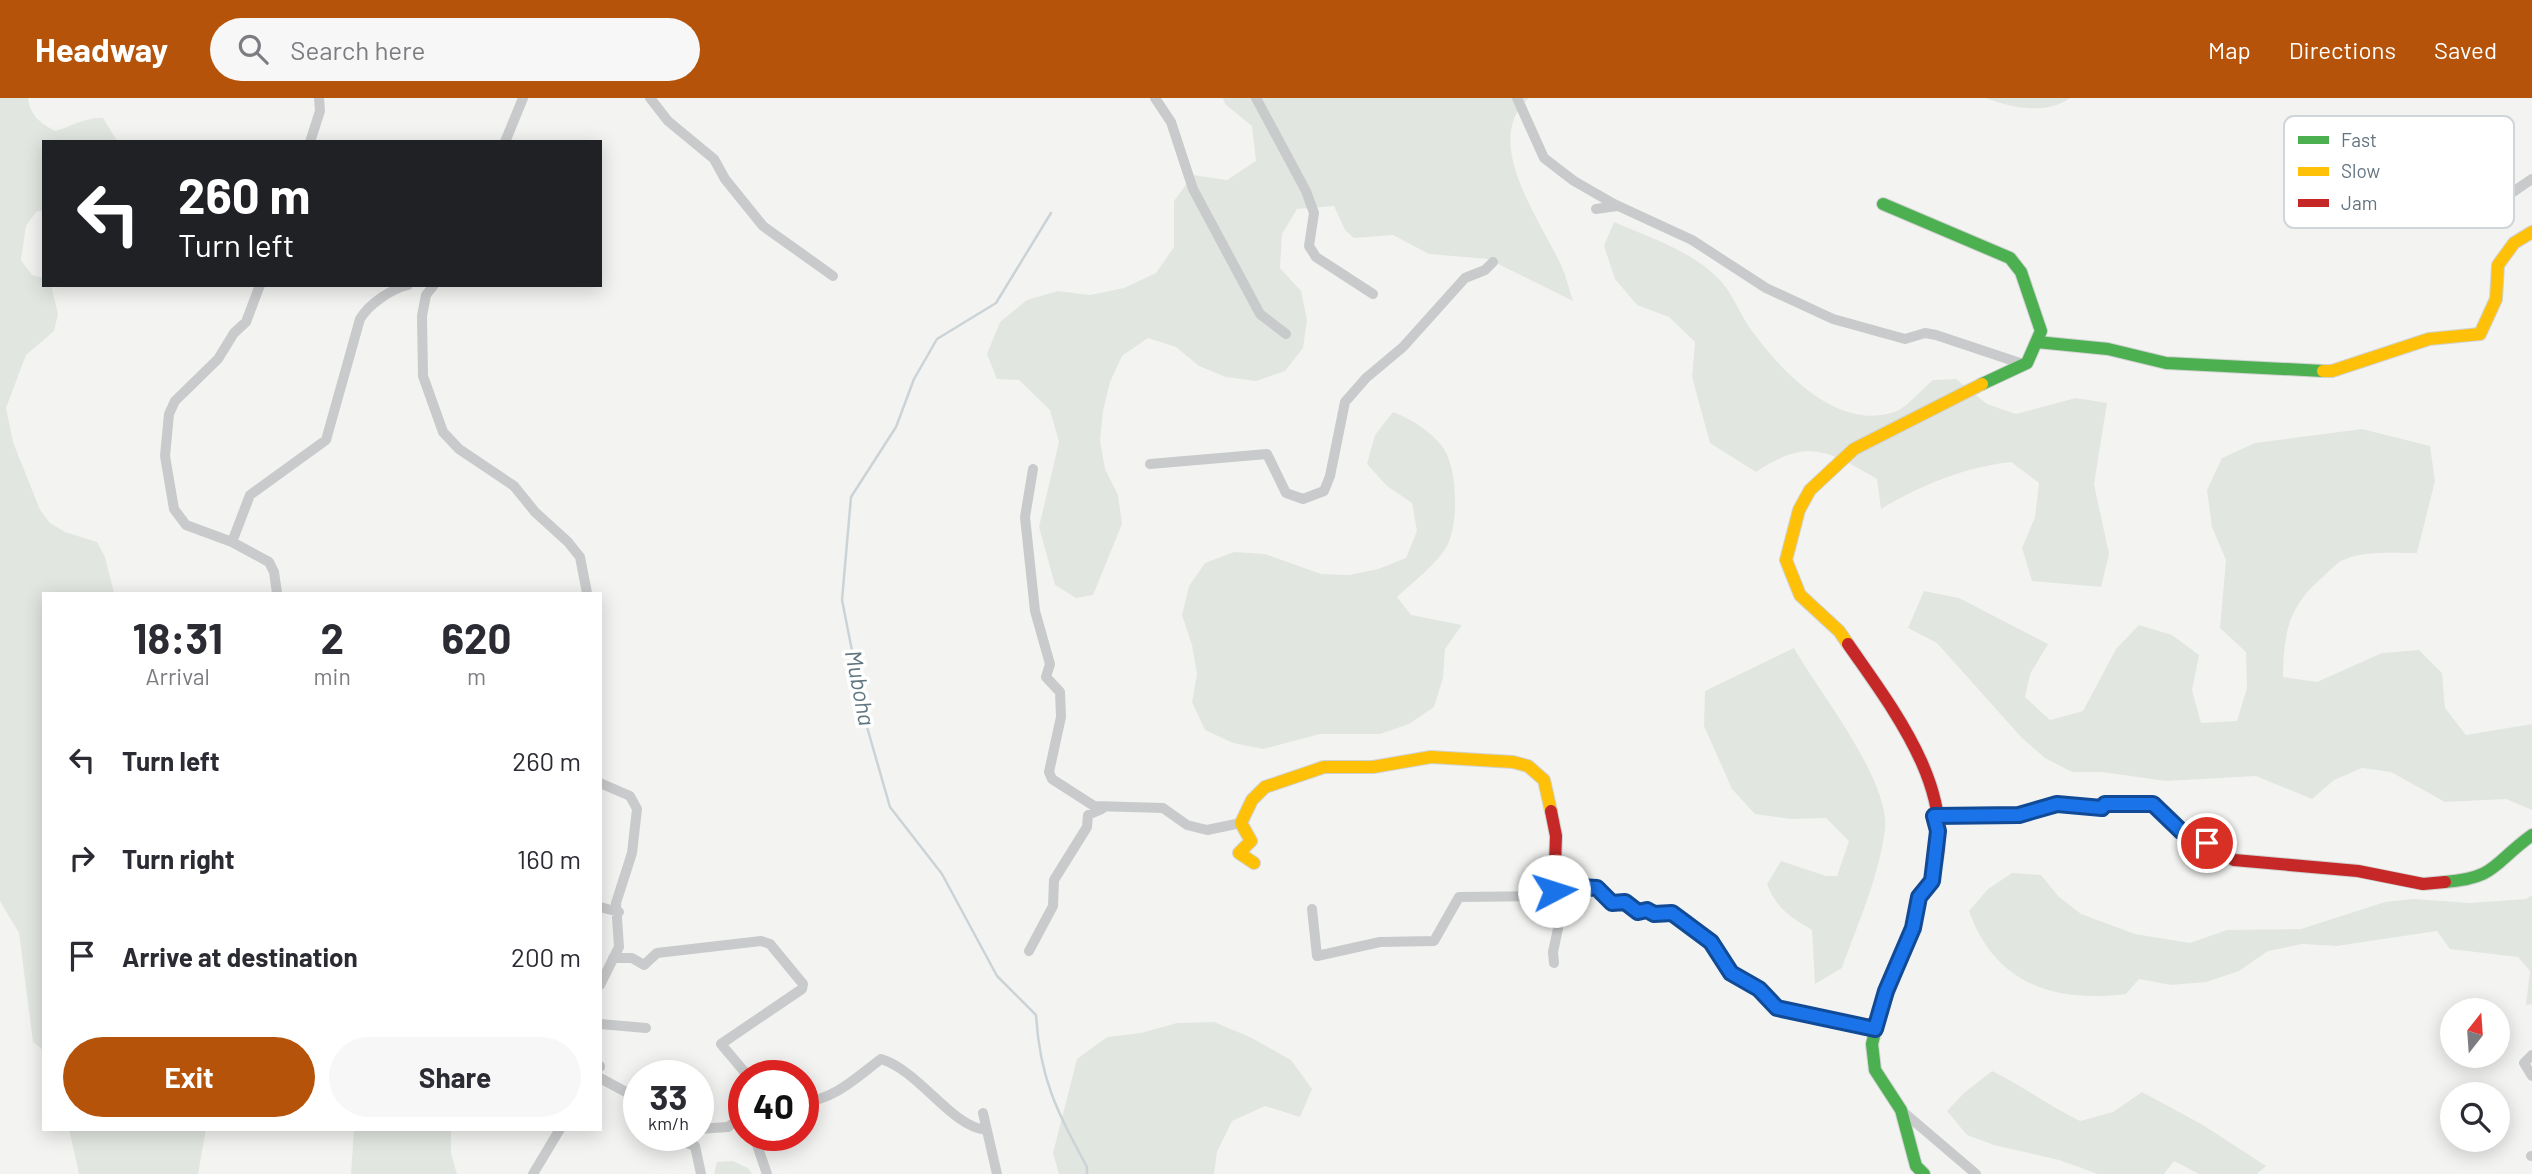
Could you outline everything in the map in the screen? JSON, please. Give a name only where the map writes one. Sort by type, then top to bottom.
[{"type":"street","points":[[311,140],[320,111],[319,98]]},
{"type":"street","points":[[506,140],[523,98]]},
{"type":"street","points":[[649,98],[668,121],[714,159],[725,179],[763,226],[833,276]]},
{"type":"street","points":[[1155,98],[1171,122],[1193,189],[1254,304],[1260,314],[1286,334]]},
{"type":"street","points":[[1256,98],[1306,191],[1314,214],[1309,246],[1317,257],[1373,294]]},
{"type":"street","points":[[1517,98],[1544,158],[1574,181],[1618,206],[1692,240],[1766,288],[1833,318],[1905,339],[1925,333],[1936,335],[2023,364]]},
{"type":"street","points":[[2514,192],[2532,179]]},
{"type":"street","points":[[1883,204],[2011,258],[2021,272],[2041,331],[2026,363],[1924,411],[1854,449],[1810,490],[1799,510],[1786,560],[1800,595],[1839,631],[1914,742],[1930,785],[1938,831],[1932,881],[1919,897],[1913,928],[1886,991],[1872,1044],[1875,1070],[1901,1110],[1976,1174]]},
{"type":"street","points":[[1596,209],[1618,206]]},
{"type":"street","points":[[2037,342],[2108,349],[2166,363],[2332,371],[2429,339],[2480,334],[2496,299],[2498,265],[2514,243],[2532,232]]},
{"type":"street","points":[[1150,464],[1267,454],[1286,493],[1303,499],[1324,491],[1330,476],[1345,402],[1366,378],[1403,347],[1465,278],[1485,270],[1493,262]]},
{"type":"street","points":[[259,287],[247,322],[234,333],[218,359],[183,390],[169,414],[165,456],[174,509],[186,525],[232,542],[269,562],[275,572],[277,592]]},
{"type":"street","points":[[232,542],[250,495],[326,440],[360,319],[365,311],[398,287]]},
{"type":"street","points":[[430,287],[422,316],[423,376],[443,432],[459,449],[514,486],[535,512],[568,541],[580,556],[587,592]]},
{"type":"street","points":[[1033,469],[1025,517],[1035,611],[1051,664],[1046,677],[1060,692],[1061,717],[1049,772],[1052,779],[1094,806],[1163,808],[1188,825],[1207,830],[1241,823]]},
{"type":"street","points":[[1241,823],[1252,800],[1265,787],[1324,767],[1373,768],[1431,757],[1453,756],[1528,766],[1544,779],[1556,836],[1554,891],[1560,919],[1553,951],[1554,963]]},
{"type":"street","points":[[602,784],[630,796],[637,809],[632,853],[616,903],[619,943],[602,981]]},
{"type":"street","points":[[1934,816],[2019,815],[2057,804],[2102,808],[2105,804],[2153,804],[2181,831],[2195,836],[2234,860],[2358,871],[2423,884],[2472,880],[2492,872],[2507,853],[2532,835]]},
{"type":"street","points":[[1029,951],[1053,906],[1054,880],[1087,827],[1088,815],[1112,805]]},
{"type":"street","points":[[1241,823],[1251,841],[1239,853],[1254,863]]},
{"type":"street","points":[[1312,909],[1317,956],[1380,942],[1434,941],[1459,897],[1536,896],[1563,886],[1597,888],[1612,903],[1625,902],[1638,912],[1647,910],[1654,914],[1672,913],[1711,942],[1731,973],[1759,989],[1777,1008],[1875,1029]]},
{"type":"street","points":[[602,908],[618,912]]},
{"type":"street","points":[[613,958],[632,958],[644,965],[657,953],[761,941],[770,944],[803,984],[802,989],[721,1044],[734,1060]]},
{"type":"street","points":[[602,1024],[646,1028]]},
{"type":"street","points":[[2532,1055],[2525,1063],[2532,1076]]},
{"type":"street","points":[[819,1101],[841,1090],[881,1059],[929,1090],[973,1129],[986,1130]]},
{"type":"street","points":[[602,1079],[623,1090]]},
{"type":"street","points":[[1901,1110],[1920,1173]]},
{"type":"street","points":[[983,1112],[997,1174]]},
{"type":"street","points":[[533,1174],[559,1131]]},
{"type":"street","points":[[696,1151],[701,1174]]},
{"type":"street","points":[[759,1151],[767,1174]]},
{"type":"shaded area","points":[[0,98],[28,98],[37,118],[55,131],[84,120],[103,118],[117,140],[42,140],[42,210],[36,212],[26,226],[21,260],[32,275],[42,278],[42,287],[51,287],[58,314],[54,331],[26,355],[6,408],[13,442],[40,510],[50,523],[65,532],[97,542],[105,557],[114,592],[42,592],[42,1049],[33,1042],[19,933],[0,901]]},
{"type":"shaded area","points":[[1223,98],[1529,98],[1515,115],[1511,136],[1512,158],[1529,204],[1563,269],[1573,301],[1488,259],[1429,254],[1393,235],[1354,238],[1345,230],[1334,206],[1297,209],[1282,234],[1280,268],[1301,291],[1307,320],[1303,348],[1285,371],[1256,381],[1226,377],[1199,366],[1176,347],[1148,338],[1122,356],[1110,382],[1100,440],[1105,469],[1118,495],[1122,524],[1093,595],[1076,598],[1055,585],[1039,527],[1059,442],[1050,410],[1019,380],[997,379],[987,354],[1000,322],[1027,300],[1058,291],[1090,295],[1124,288],[1156,273],[1174,247],[1174,201],[1193,175],[1227,180],[1256,161],[1252,126],[1225,104]]},
{"type":"shaded area","points":[[1986,98],[2070,98],[2051,107],[2029,108]]},
{"type":"shaded area","points":[[1614,222],[1668,245],[1706,268],[1732,296],[1752,331],[1779,364],[1814,395],[1854,414],[1875,416],[1897,411],[1933,380],[1956,379],[1987,404],[2016,414],[2076,398],[2107,403],[2094,484],[2109,554],[2101,587],[2032,581],[2022,548],[2035,517],[2039,483],[2011,462],[1944,478],[1881,509],[1877,479],[1830,455],[1804,452],[1789,455],[1756,472],[1710,443],[1692,377],[1695,342],[1669,317],[1637,305],[1615,279],[1604,246]]},
{"type":"shaded area","points":[[1393,412],[1419,426],[1442,446],[1454,481],[1454,524],[1447,546],[1431,567],[1397,597],[1411,615],[1462,625],[1445,649],[1443,678],[1434,707],[1409,724],[1380,734],[1320,734],[1263,749],[1233,743],[1205,730],[1192,702],[1197,674],[1192,645],[1182,615],[1189,586],[1205,563],[1234,552],[1265,554],[1321,574],[1349,575],[1378,569],[1406,558],[1417,531],[1412,503],[1387,486],[1367,464],[1375,435]]},
{"type":"shaded area","points":[[2362,429],[2430,446],[2435,481],[2417,553],[2359,555],[2341,561],[2332,568],[2312,587],[2295,609],[2287,633],[2283,677],[2317,682],[2382,653],[2419,650],[2442,673],[2445,708],[2466,735],[2532,724],[2532,810],[2506,799],[2445,802],[2391,772],[2362,768],[2334,780],[2312,799],[2256,776],[2166,781],[2102,772],[2072,772],[2045,758],[2021,737],[1937,643],[1908,628],[1924,591],[1959,598],[2048,644],[2030,674],[2025,697],[2050,720],[2083,711],[2116,649],[2139,625],[2172,635],[2199,655],[2192,690],[2201,723],[2237,721],[2247,688],[2246,652],[2220,628],[2226,560],[2212,527],[2207,490],[2222,458],[2255,443]]},
{"type":"shaded area","points":[[1794,648],[1865,762],[1884,809],[1885,829],[1873,882],[1842,968],[1815,984],[1812,930],[1785,911],[1767,884],[1781,861],[1826,876],[1837,876],[1849,841],[1826,818],[1790,819],[1755,814],[1732,789],[1704,726],[1705,691]]},
{"type":"shaded area","points":[[2012,873],[2041,875],[2058,896],[2081,914],[2135,934],[2190,943],[2227,930],[2301,929],[2385,902],[2413,899],[2470,903],[2526,899],[2532,895],[2532,1004],[2526,1005],[2530,971],[2518,957],[2450,949],[2437,931],[2337,946],[2302,944],[2268,951],[2239,971],[2206,982],[2171,985],[2139,979],[2126,994],[2100,996],[2052,991],[2011,972],[1994,956],[1980,936],[1969,911],[1988,889]]},
{"type":"shaded area","points":[[1214,1022],[1250,1037],[1291,1060],[1312,1089],[1300,1117],[1265,1106],[1232,1121],[1217,1152],[1214,1174],[1059,1174],[1053,1153],[1077,1059],[1107,1037],[1141,1033],[1177,1023]]},
{"type":"shaded area","points":[[1992,1071],[2080,1121],[2113,1112],[2142,1092],[2203,1125],[2266,1166],[2257,1174],[2199,1174],[2174,1161],[2164,1174],[2098,1174],[2059,1160],[1994,1145],[1967,1135],[1947,1111],[1964,1093]]},
{"type":"shaded area","points":[[69,1131],[206,1131],[198,1174],[79,1174]]},
{"type":"shaded area","points":[[354,1131],[451,1131],[451,1153],[457,1174],[351,1174]]},
{"type":"shaded area","points":[[733,1161],[748,1168],[752,1174],[714,1174],[717,1162]]},
{"type":"waterway","name":"Muboha","points":[[1051,213],[996,303],[937,339],[914,379],[896,427],[851,497],[842,600],[867,727],[890,807],[942,874],[997,976],[1036,1015],[1046,1077],[1067,1129],[1087,1167],[1087,1174]]},
{"type":"traffic: fast","points":[[1883,204],[2010,258],[2021,272],[2041,331],[2027,363],[1982,384]]},
{"type":"traffic: fast","points":[[2037,342],[2108,349],[2166,363],[2323,371]]},
{"type":"traffic: fast","points":[[2445,882],[2485,873],[2532,835]]},
{"type":"traffic: fast","points":[[1722,959],[1731,973],[1759,989],[1777,1008],[1875,1029]]},
{"type":"traffic: fast","points":[[1875,1032],[1872,1044],[1875,1070],[1901,1110],[1916,1166],[1924,1174]]},
{"type":"traffic: slow","points":[[2323,371],[2332,371],[2429,339],[2480,334],[2496,299],[2498,265],[2514,243],[2532,232]]},
{"type":"traffic: slow","points":[[1848,644],[1839,631],[1800,595],[1786,560],[1799,510],[1810,490],[1854,449],[1982,384]]},
{"type":"traffic: slow","points":[[1254,863],[1239,853],[1251,841],[1241,823],[1252,800],[1265,787],[1324,767],[1373,767],[1431,757],[1513,762],[1528,766],[1544,780],[1551,811]]},
{"type":"traffic: jam","points":[[1848,644],[1883,694],[1916,750],[1929,780],[1937,811],[1939,841],[1934,872],[1919,899],[1913,927],[1875,1032]]},
{"type":"traffic: jam","points":[[1934,816],[2019,815],[2057,804],[2102,808],[2105,804],[2153,805],[2181,831],[2234,860],[2358,871],[2423,884],[2445,882]]},
{"type":"traffic: jam","points":[[1551,811],[1556,836],[1554,891],[1563,886],[1597,888],[1612,903],[1625,902],[1641,910],[1676,915],[1699,932],[1722,959]]},
{"type":"route","points":[[1554,891],[1563,886],[1597,888],[1612,903],[1625,902],[1638,912],[1647,910],[1654,914],[1672,913],[1711,942],[1731,973],[1759,989],[1777,1008],[1806,1012],[1875,1029],[1886,991],[1910,937],[1919,897],[1932,881],[1938,831],[1934,816],[2019,815],[2057,804],[2102,808],[2105,804],[2153,804],[2181,831],[2207,843]]}]
